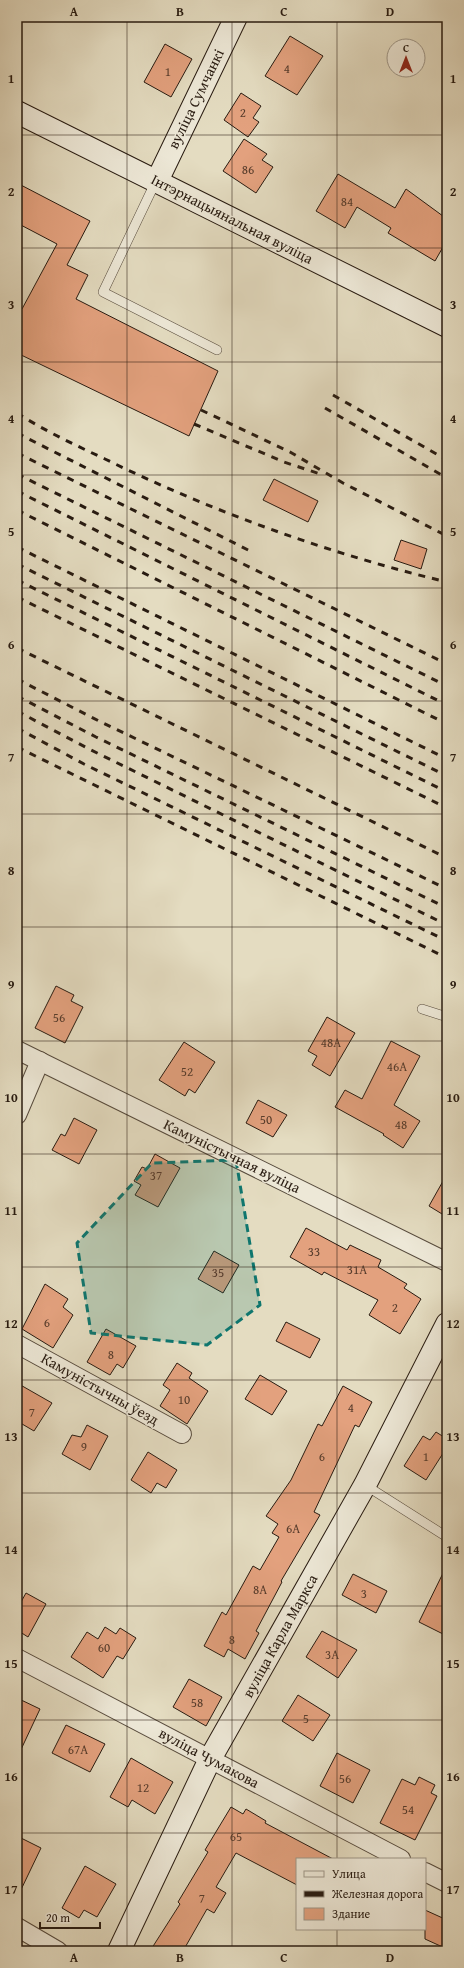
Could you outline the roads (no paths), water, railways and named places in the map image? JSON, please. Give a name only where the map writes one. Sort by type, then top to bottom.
[{"type":"street","name":"вуліца Сумчанкі","points":[[157,181],[236,17]]},
{"type":"street","name":"Інтэрнацыянальная вуліца","points":[[17,112],[447,326]]},
{"type":"street","name":"Камуністычная вуліца","points":[[17,1050],[447,1262]]},
{"type":"street","points":[[17,1114],[40,1061]]},
{"type":"street","name":"вуліца Карла Маркса","points":[[119,1951],[210,1759],[365,1484],[447,1324]]},
{"type":"street","name":"Камуністычны ўезд","points":[[17,1344],[182,1434]]},
{"type":"street","name":"вуліца Чумакова","points":[[17,1658],[399,1858]]},
{"type":"street","points":[[426,1872],[447,1883]]},
{"type":"street","points":[[17,1928],[58,1951]]},
{"type":"lane","points":[[157,181],[103,292],[217,350]]},
{"type":"lane","points":[[422,1009],[447,1016]]},
{"type":"lane","points":[[365,1484],[447,1537]]},
{"type":"railway","points":[[333,395],[447,460]]},
{"type":"railway","points":[[325,408],[447,478]]},
{"type":"railway","points":[[201,410],[290,452],[343,483],[447,536]]},
{"type":"railway","points":[[17,413],[49,432],[146,478],[230,514],[316,545],[403,571],[447,582]]},
{"type":"railway","points":[[194,424],[284,462],[323,475]]},
{"type":"railway","points":[[17,433],[254,553]]},
{"type":"railway","points":[[17,453],[447,664]]},
{"type":"railway","points":[[17,474],[447,686]]},
{"type":"railway","points":[[17,491],[447,705]]},
{"type":"railway","points":[[17,510],[447,724]]},
{"type":"railway","points":[[17,547],[447,759]]},
{"type":"railway","points":[[17,564],[447,776]]},
{"type":"railway","points":[[17,580],[447,792]]},
{"type":"railway","points":[[17,597],[447,808]]},
{"type":"railway","points":[[17,648],[447,858]]},
{"type":"railway","points":[[17,679],[99,721],[447,889]]},
{"type":"railway","points":[[17,696],[96,737],[447,908]]},
{"type":"railway","points":[[17,711],[89,749],[447,925]]},
{"type":"railway","points":[[17,728],[84,764],[447,941]]},
{"type":"railway","points":[[17,747],[447,958]]}]
